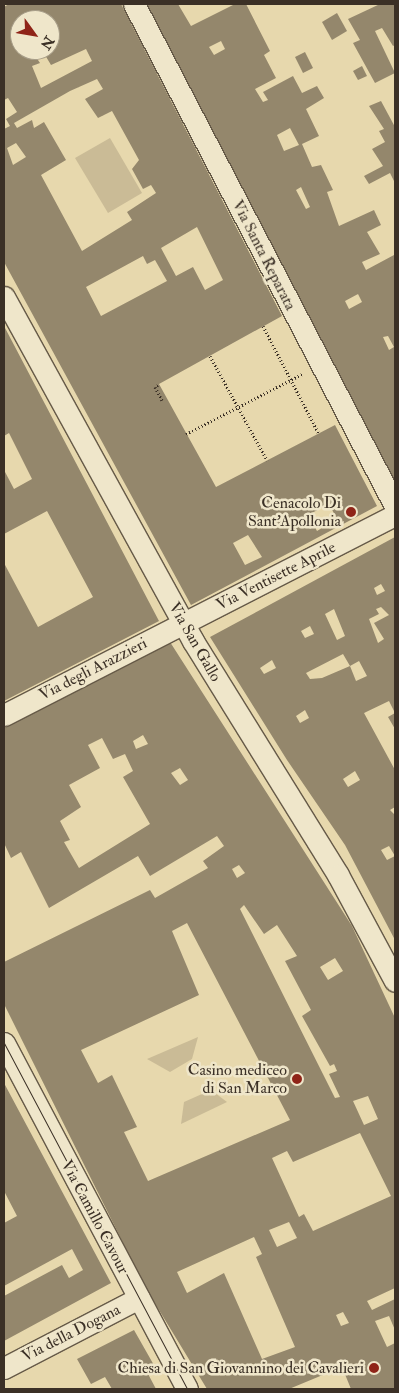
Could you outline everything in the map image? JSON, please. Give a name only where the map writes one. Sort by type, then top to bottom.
[{"type":"street","name":"Via Santa Reparata","points":[[134,4],[395,506]]},
{"type":"street","name":"Via San Gallo","points":[[4,297],[183,624],[338,875],[395,981]]},
{"type":"street","name":"Via Ventisette Aprile","points":[[183,624],[395,515]]},
{"type":"street","name":"Via degli Arazzieri","points":[[4,715],[183,624]]},
{"type":"street","name":"Via Camillo Cavour","points":[[4,1043],[187,1389]]},
{"type":"street","name":"Via della Dogana","points":[[4,1368],[139,1298]]},
{"type":"path","points":[[263,326],[319,434]]},
{"type":"path","points":[[210,356],[267,460]]},
{"type":"path","points":[[186,434],[309,370]]},
{"type":"path","points":[[158,385],[155,387],[162,400]]},
{"type":"shaded area","points":[[110,138],[142,193],[108,213],[75,158]]},
{"type":"shaded area","points":[[198,1037],[192,1059],[170,1072],[147,1059]]},
{"type":"shaded area","points":[[211,1090],[227,1102],[181,1124],[184,1102]]},
{"type":"building","points":[[9,4],[121,4],[282,316],[159,384],[216,487],[335,425],[377,506],[191,605],[4,262],[4,129],[10,126],[6,119],[17,112],[8,98],[4,100],[4,7]],"holes":[[[97,79],[103,89],[85,99],[98,118],[112,111],[139,160],[132,169],[143,189],[151,185],[156,193],[127,212],[132,220],[82,251],[41,175],[66,160],[44,122],[34,128],[32,120],[17,128],[14,123],[70,91]],[[16,143],[26,157],[13,165],[7,148]],[[197,227],[223,280],[205,290],[193,267],[176,276],[161,248]],[[143,256],[147,264],[155,260],[167,281],[101,316],[86,287]],[[329,504],[337,519],[317,531],[308,515]],[[248,535],[262,557],[245,565],[233,543]]]},
{"type":"building","points":[[145,4],[178,4],[191,26],[235,4],[246,4],[270,51],[264,55],[276,78],[255,89],[263,102],[268,100],[263,92],[293,76],[302,93],[317,86],[324,98],[306,109],[319,136],[302,144],[312,167],[321,165],[333,190],[327,192],[339,226],[374,210],[381,225],[367,232],[380,254],[362,262],[366,270],[394,255],[395,258],[395,487]],"holes":[[[221,41],[225,49],[214,55],[209,47]],[[290,128],[299,145],[284,151],[277,135]],[[301,187],[310,207],[306,209],[296,190]],[[358,294],[362,302],[349,309],[345,301]],[[388,336],[394,347],[389,350],[383,337]]]},
{"type":"building","points":[[380,4],[395,4],[395,45],[393,46],[382,28],[375,31],[395,73],[375,83],[353,43],[360,40],[348,19]]},
{"type":"building","points":[[337,13],[347,31],[332,40],[322,22]]},
{"type":"building","points":[[305,52],[313,68],[303,73],[295,57]]},
{"type":"building","points":[[362,66],[367,76],[358,80],[353,71]]},
{"type":"building","points":[[381,101],[395,127],[395,183],[390,173],[369,184],[364,176],[383,166],[372,149],[385,142],[379,131],[384,129],[369,106]]},
{"type":"building","points":[[4,326],[159,621],[4,701],[4,563],[38,627],[93,597],[47,511],[4,534],[4,470],[14,489],[32,479],[9,433],[4,436]]},
{"type":"building","points":[[395,537],[395,713],[389,701],[364,713],[395,770],[395,807],[390,810],[395,815],[395,856],[395,940],[345,845],[287,760],[210,637]],"holes":[[[381,584],[385,591],[377,595],[374,588]],[[381,607],[389,615],[374,623],[384,639],[378,643],[369,619],[379,614],[376,609]],[[334,609],[345,636],[337,640],[325,614]],[[310,626],[314,634],[305,638],[301,631]],[[343,654],[350,666],[322,678],[310,679],[306,673]],[[272,660],[276,668],[264,674],[260,668]],[[359,661],[367,676],[356,681],[350,666]],[[305,710],[309,718],[300,723],[296,716]],[[355,771],[360,780],[348,787],[343,779]],[[389,846],[395,856],[387,860],[381,850]]]},
{"type":"building","points":[[170,642],[352,926],[395,1018],[395,1288],[367,1301],[372,1310],[395,1299],[395,1330],[389,1316],[375,1321],[387,1347],[395,1343],[395,1389],[351,1389],[342,1367],[289,1389],[207,1389],[145,1287],[4,1004],[4,962],[150,890],[155,898],[208,868],[203,861],[224,846],[217,836],[150,876],[138,856],[49,908],[21,852],[11,858],[4,843],[4,728]],"holes":[[[143,735],[148,744],[136,749],[133,741]],[[102,738],[113,759],[125,754],[133,771],[123,777],[150,824],[79,868],[64,842],[70,840],[60,821],[81,807],[69,785],[100,768],[88,745]],[[180,768],[188,780],[180,785],[171,773]],[[239,865],[245,873],[237,878],[232,869]],[[244,905],[264,934],[277,925],[297,956],[285,961],[311,1010],[302,1016],[330,1066],[334,1064],[337,1071],[329,1074],[340,1097],[335,1098],[240,909]],[[187,923],[290,1120],[148,1181],[124,1132],[137,1127],[112,1075],[98,1083],[81,1050],[199,995],[172,931]],[[335,958],[343,971],[328,980],[320,967]],[[368,1096],[378,1119],[364,1125],[353,1101]],[[360,1133],[391,1196],[313,1231],[304,1214],[299,1217],[272,1158],[287,1151],[293,1162]],[[289,1222],[297,1238],[277,1247],[269,1230]],[[254,1237],[262,1254],[256,1257],[295,1347],[262,1359],[224,1273],[187,1293],[177,1272]],[[343,1312],[349,1323],[341,1326],[336,1315]]]},
{"type":"building","points":[[395,713],[395,729],[388,717]]},
{"type":"building","points":[[4,1083],[111,1283],[4,1341],[4,1296],[62,1265],[69,1278],[83,1270],[72,1249],[4,1286],[4,1223],[17,1216],[4,1191]]},
{"type":"building","points":[[134,1330],[155,1367],[147,1372],[156,1389],[112,1389],[105,1377],[91,1384],[77,1359]]},
{"type":"tram line","points":[[4,1043],[187,1389]]},
{"type":"place","name":"Cenacolo Di Sant'Apollonia","points":[[351,512]]},
{"type":"place","name":"Casino mediceo di San Marco","points":[[297,1079]]},
{"type":"place","name":"Chiesa di San Giovannino dei Cavalieri","points":[[374,1368]]}]
